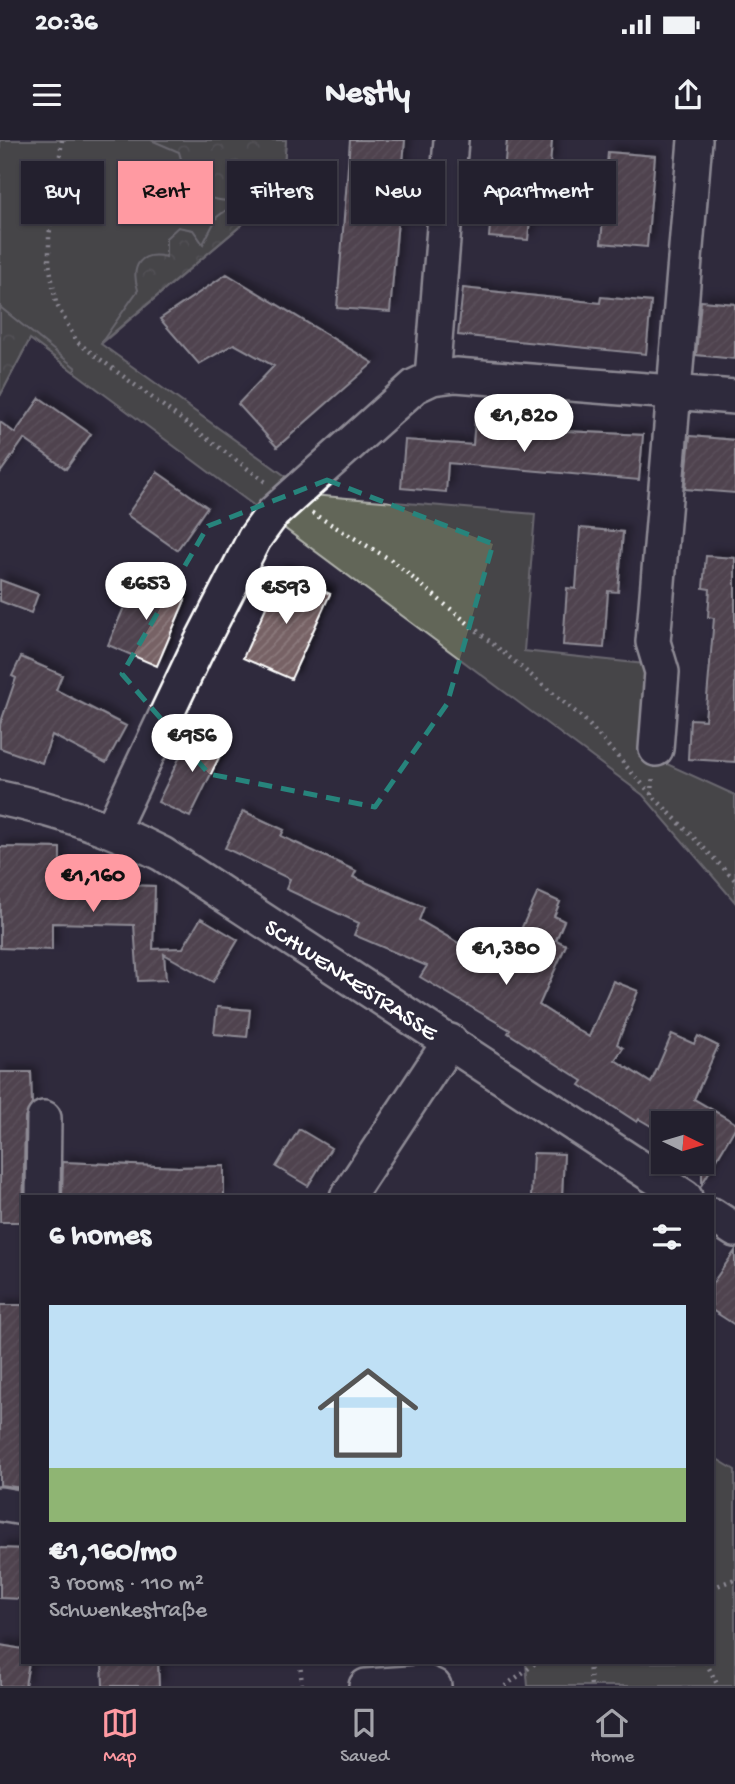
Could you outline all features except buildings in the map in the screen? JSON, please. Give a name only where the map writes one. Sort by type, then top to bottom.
[{"type":"street","points":[[432,378],[452,140]]},
{"type":"street","points":[[656,749],[662,672],[653,642],[695,140]]},
{"type":"street","points":[[113,829],[195,654],[254,539],[272,513],[415,386],[432,378],[456,375],[735,397]]},
{"type":"street","name":"SCHWENKESTRASSE","points":[[0,798],[68,814],[113,829],[200,877],[682,1195]]},
{"type":"street","points":[[348,1195],[450,1041]]},
{"type":"street","points":[[43,1195],[44,1118]]},
{"type":"street","points":[[714,1216],[735,1230]]},
{"type":"street","points":[[0,1504],[21,1508]]},
{"type":"street","points":[[366,1686],[425,1682],[434,1686]]},
{"type":"path","points":[[62,140],[49,237],[49,263],[55,303],[77,342],[288,498],[391,560],[583,718],[652,795],[735,880]]},
{"type":"path","points":[[714,1587],[735,1579]]},
{"type":"path","points":[[300,1664],[302,1686]]},
{"type":"path","points":[[505,1686],[534,1664]]},
{"type":"path","points":[[589,1664],[592,1686]]},
{"type":"path","points":[[707,1664],[718,1686]]},
{"type":"highlighted area","points":[[327,480],[493,544],[447,704],[375,807],[209,774],[122,674],[208,526]]},
{"type":"green space","points":[[0,140],[286,140],[284,161],[227,161],[227,224],[243,224],[101,344],[312,495],[535,514],[524,651],[654,665],[647,755],[735,795],[735,902],[643,795],[30,339],[0,396]]},
{"type":"green space","points":[[151,140],[286,140],[284,161],[227,161],[227,201],[213,199],[213,161],[182,161],[179,152]]},
{"type":"green space","points":[[227,210],[227,224],[243,224],[101,343],[138,290],[135,273],[140,262],[150,256],[166,257],[166,238],[178,227],[193,230],[203,244],[217,217]]},
{"type":"green space","points":[[0,307],[76,368],[74,372],[30,339],[0,396]]},
{"type":"green space","points":[[714,1457],[735,1470],[735,1686],[528,1686],[526,1664],[714,1664]]}]
